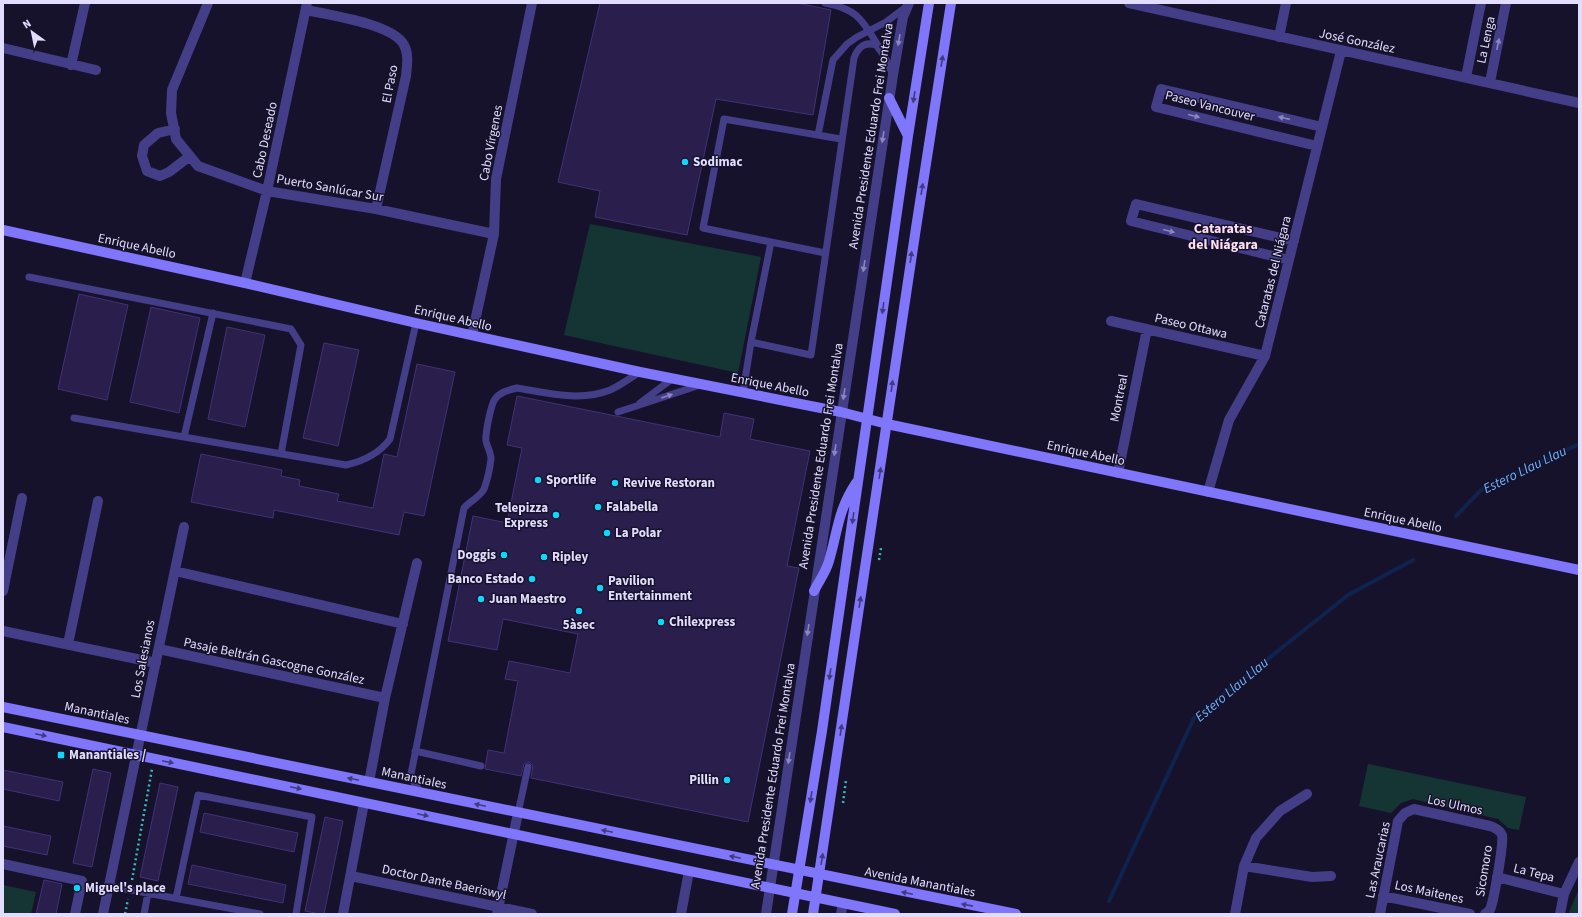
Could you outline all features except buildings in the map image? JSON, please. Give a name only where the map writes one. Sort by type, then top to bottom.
[{"type":"street","points":[[71,65],[85,3]]},
{"type":"street","points":[[190,156],[169,172],[160,176],[147,171],[142,156],[144,146],[158,133],[175,134],[171,113],[172,90],[208,3]]},
{"type":"street","name":"Cabo Vírgenes","points":[[472,335],[494,234],[496,179],[532,3]]},
{"type":"street","points":[[792,914],[794,893],[822,731],[908,136],[929,3]]},
{"type":"street","points":[[813,914],[951,3]]},
{"type":"street","name":"José González","points":[[1129,3],[1579,103]]},
{"type":"street","points":[[1279,37],[1286,3]]},
{"type":"street","name":"La Lenga","points":[[1466,77],[1481,3]]},
{"type":"street","name":"La Lenga","points":[[1490,82],[1506,3]]},
{"type":"street","name":"Avenida Presidente Eduardo Frei Montalva","points":[[766,914],[889,98],[903,17],[907,5]]},
{"type":"street","name":"Cabo Deseado","points":[[245,283],[267,191],[306,7]]},
{"type":"street","name":"El Paso","points":[[306,7],[376,26],[392,33],[404,44],[408,58],[406,76],[376,209]]},
{"type":"street","points":[[3,48],[96,70]]},
{"type":"street","name":"Cataratas del Niágara","points":[[1208,492],[1229,420],[1265,356],[1341,51]]},
{"type":"street","name":"Paseo Vancouver","points":[[1317,146],[1156,107],[1161,89],[1322,127]]},
{"type":"street","points":[[889,98],[908,136]]},
{"type":"street","name":"Puerto Sanlúcar Sur","points":[[175,134],[198,166],[267,191],[376,209],[494,234]]},
{"type":"street","points":[[1289,260],[1131,221],[1136,204],[1294,241]]},
{"type":"street","name":"Enrique Abello","points":[[3,230],[672,379],[841,412],[887,424],[1579,570]]},
{"type":"street","name":"Paseo Ottawa","points":[[1112,321],[1265,356]]},
{"type":"street","name":"Montreal","points":[[1118,473],[1147,329]]},
{"type":"street","points":[[814,591],[828,565],[844,504],[859,479]]},
{"type":"street","points":[[3,591],[22,498]]},
{"type":"street","points":[[68,644],[98,501]]},
{"type":"street","name":"Los Salesianos","points":[[103,914],[142,735],[184,527]]},
{"type":"street","points":[[369,782],[385,698],[417,563]]},
{"type":"street","points":[[175,571],[403,624]]},
{"type":"street","points":[[3,630],[156,663]]},
{"type":"street","name":"Pasaje Beltrán Gascogne González","points":[[159,649],[385,698]]},
{"type":"street","name":"Manantiales","points":[[3,707],[820,875]]},
{"type":"street","points":[[3,727],[895,914]]},
{"type":"street","points":[[1235,914],[1244,866],[1256,838],[1280,811],[1307,794]]},
{"type":"street","points":[[343,914],[364,803]]},
{"type":"street","name":"Los Ulmos","points":[[1404,813],[1414,809],[1490,826],[1500,831]]},
{"type":"street","points":[[497,910],[518,813]]},
{"type":"street","name":"Las Araucarias","points":[[1380,914],[1398,821],[1404,813]]},
{"type":"street","name":"Sicomoro","points":[[1485,914],[1489,912],[1492,906],[1498,877],[1503,838],[1500,831]]},
{"type":"street","points":[[1560,914],[1564,894],[1579,862]]},
{"type":"street","points":[[3,864],[82,881],[75,914]]},
{"type":"street","points":[[1244,866],[1312,877],[1331,876]]},
{"type":"street","points":[[681,914],[689,871]]},
{"type":"street","name":"Avenida Manantiales","points":[[820,875],[1016,914]]},
{"type":"street","name":"Doctor Dante Baeriswyl","points":[[351,876],[497,910],[532,914]]},
{"type":"street","name":"La Tepa","points":[[1498,877],[1564,894]]},
{"type":"street","name":"Los Maitenes","points":[[1383,896],[1470,914]]},
{"type":"street","points":[[841,914],[843,903]]},
{"type":"lane","points":[[825,3],[849,10],[858,16],[881,50],[893,75]]},
{"type":"lane","points":[[818,135],[832,60],[847,44],[895,17],[907,5]]},
{"type":"lane","points":[[751,342],[811,355],[841,139],[854,58],[856,51],[867,43],[876,45],[881,50]]},
{"type":"lane","points":[[825,252],[703,228],[724,119],[841,139]]},
{"type":"lane","points":[[743,392],[751,342],[771,242]]},
{"type":"lane","points":[[29,276],[291,329],[301,346],[281,454]]},
{"type":"lane","points":[[184,437],[213,313]]},
{"type":"lane","points":[[74,418],[346,465],[362,461],[384,447],[390,439],[416,323]]},
{"type":"lane","points":[[421,793],[413,781],[411,774],[415,751],[464,508],[469,502],[480,495],[484,489],[491,458],[486,443],[486,434],[494,400],[508,390],[517,388],[575,397],[590,395],[610,390],[640,372]]},
{"type":"lane","points":[[633,408],[672,379]]},
{"type":"lane","points":[[618,412],[701,385]]},
{"type":"lane","points":[[415,751],[481,766]]},
{"type":"lane","points":[[518,813],[528,767]]},
{"type":"lane","points":[[176,898],[198,795],[312,817],[296,914]]},
{"type":"lane","points":[[109,886],[260,914]]},
{"type":"lane","points":[[144,914],[148,893]]},
{"type":"path","points":[[125,914],[154,759]]},
{"type":"green space","points":[[590,224],[761,257],[738,373],[564,335]]},
{"type":"green space","points":[[1368,764],[1526,797],[1519,830],[1508,828],[1498,819],[1413,799],[1401,803],[1391,813],[1359,806]]},
{"type":"green space","points":[[3,885],[36,892],[31,914],[3,914]]},
{"type":"green space","points":[[1579,889],[1579,914],[1570,914],[1569,912]]},
{"type":"waterway","name":"Estero Llau Llau","points":[[1456,516],[1481,490],[1579,444]]},
{"type":"waterway","name":"Estero Llau Llau","points":[[1109,901],[1194,718],[1348,595],[1413,560]]},
{"type":"place","name":"Sodimac","points":[[685,162]]},
{"type":"place","name":"Sportlife","points":[[538,480]]},
{"type":"place","name":"Revive Restoran","points":[[615,483]]},
{"type":"place","name":"Falabella","points":[[598,507]]},
{"type":"place","name":"Telepizza Express","points":[[556,515]]},
{"type":"place","name":"La Polar","points":[[607,533]]},
{"type":"place","name":"Doggis","points":[[504,555]]},
{"type":"place","name":"Ripley","points":[[544,557]]},
{"type":"place","name":"Banco Estado","points":[[532,579]]},
{"type":"place","name":"Pavilion Entertainment","points":[[600,588]]},
{"type":"place","name":"Juan Maestro","points":[[481,599]]},
{"type":"place","name":"5àsec","points":[[579,611]]},
{"type":"place","name":"Chilexpress","points":[[661,622]]},
{"type":"place","name":"Manantiales /","points":[[61,755]]},
{"type":"place","name":"Pillin","points":[[727,780]]},
{"type":"place","name":"Miguel's place","points":[[77,888]]},
{"type":"district","name":"Cataratas del Niágara","points":[[1223,238]]}]
